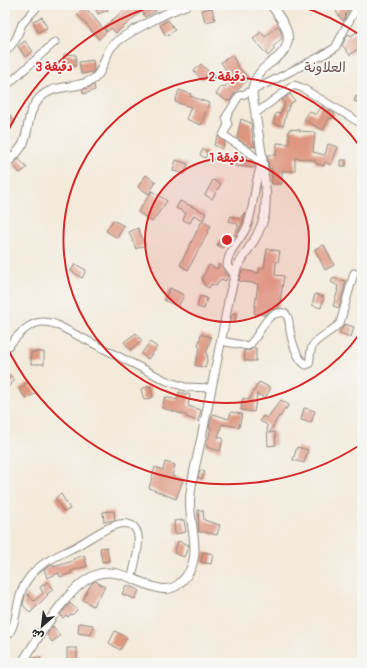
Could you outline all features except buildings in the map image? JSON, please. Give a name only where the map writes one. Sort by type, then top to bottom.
[{"type":"street","points":[[5,53],[16,39],[22,24],[39,5]]},
{"type":"street","points":[[5,165],[23,145],[32,108],[45,93],[55,89],[86,83],[94,79],[112,46],[161,16],[187,5]]},
{"type":"street","points":[[22,663],[49,620],[74,591],[94,576],[114,572],[132,577],[160,590],[170,589],[180,584],[188,573],[196,550],[190,500],[221,341],[235,276],[241,261],[256,237],[265,214],[266,193],[252,91],[259,72],[280,55],[286,48],[288,42],[286,30],[271,5]]},
{"type":"street","points":[[235,276],[227,266],[228,261],[234,246],[247,226],[260,162],[249,152],[223,135],[228,125],[226,117],[239,96],[330,52],[338,43],[355,11]]},
{"type":"street","points":[[5,87],[55,42]]},
{"type":"street","points":[[256,113],[294,85],[302,88],[362,124]]},
{"type":"street","points":[[221,341],[248,346],[273,314],[280,312],[285,313],[289,318],[292,339],[298,355],[304,364],[309,364],[313,345],[316,341],[340,323],[354,273]]},
{"type":"street","points":[[5,350],[31,325],[42,322],[55,324],[167,381],[185,387],[211,388]]},
{"type":"street","points":[[5,638],[13,628],[24,584],[32,573],[56,556],[121,523],[128,523],[134,526],[139,539],[132,577]]},
{"type":"district","name":"العلاونة","points":[[325,67]]}]
